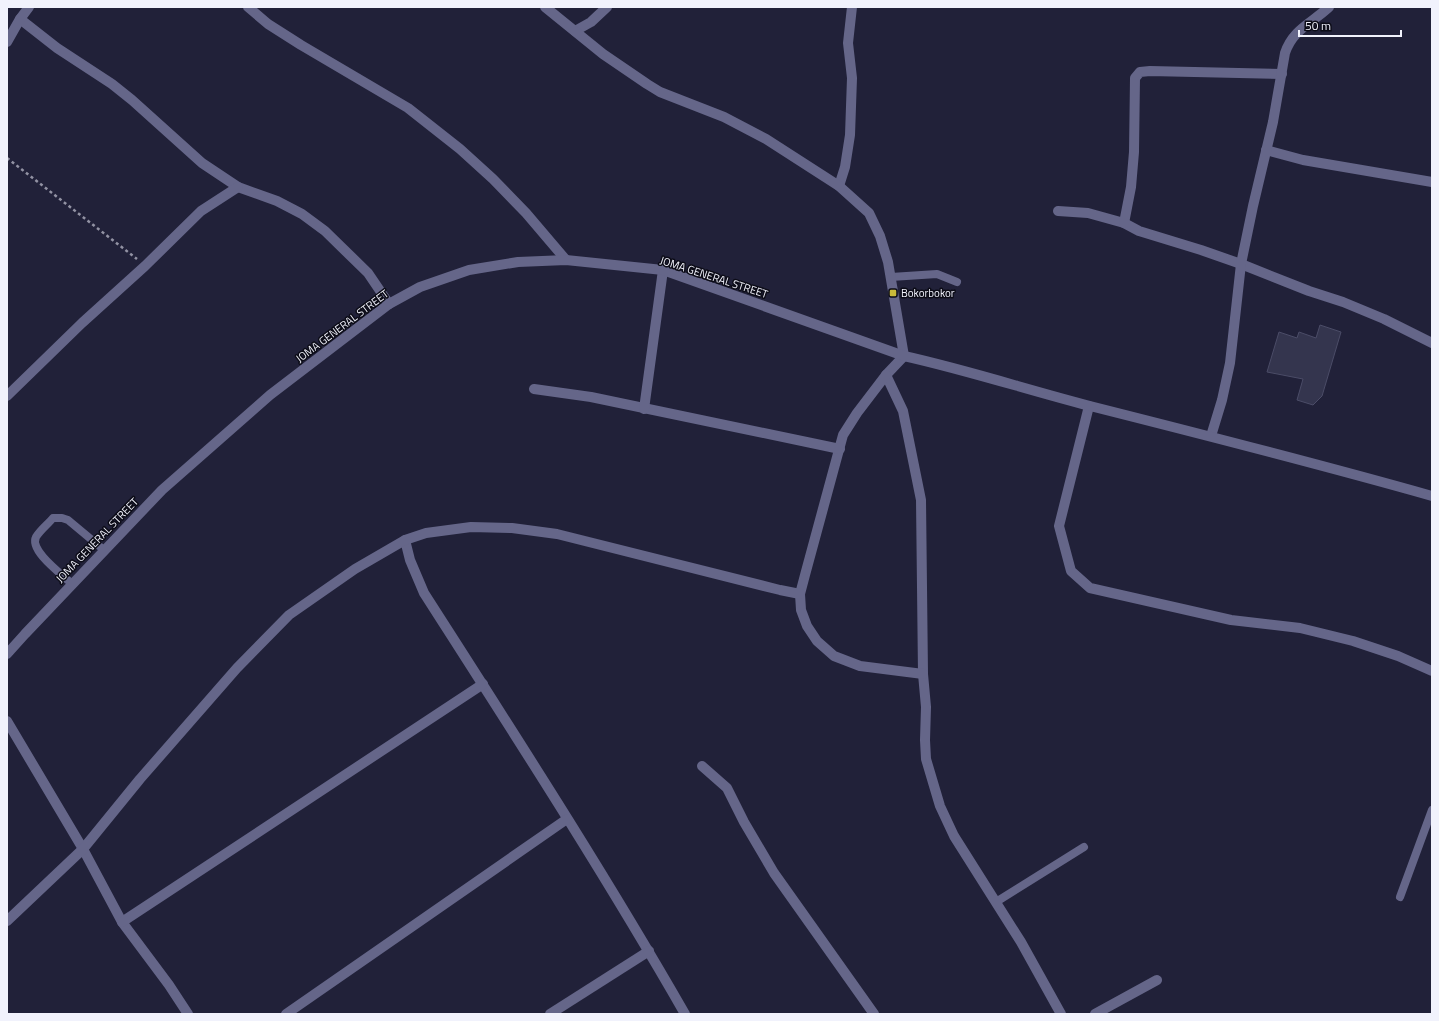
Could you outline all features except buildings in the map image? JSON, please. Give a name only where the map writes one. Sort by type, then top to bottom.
[{"type":"street","points":[[7,42],[20,19],[29,7]]},
{"type":"street","points":[[248,7],[268,24],[301,45],[408,108],[449,140],[493,179],[526,213],[566,260]]},
{"type":"street","points":[[545,7],[603,54],[660,92],[724,117],[766,139],[839,186],[870,213],[880,236],[888,262],[904,356],[886,375],[843,435],[800,594],[801,610],[807,626],[817,641],[834,656],[860,666],[923,674]]},
{"type":"street","points":[[575,31],[591,22],[607,7]]},
{"type":"street","points":[[839,186],[845,167],[850,135],[852,78],[848,43],[852,7]]},
{"type":"street","points":[[1211,436],[1222,400],[1230,363],[1241,264],[1282,74],[1285,53],[1288,44],[1296,33],[1329,7]]},
{"type":"street","points":[[20,19],[57,48],[112,84],[202,163],[238,187],[277,201],[302,214],[325,231],[368,273],[389,304]]},
{"type":"street","points":[[1124,222],[1131,187],[1134,152],[1134,78],[1140,72],[1282,74]]},
{"type":"street","points":[[1266,150],[1303,160],[1432,182]]},
{"type":"street","points":[[7,396],[201,211],[238,187]]},
{"type":"street","points":[[1058,211],[1088,213],[1124,222],[1139,231],[1201,250],[1309,291],[1343,302],[1384,319],[1432,343]]},
{"type":"street","name":"JOMA GENERAL STREET","points":[[7,654],[24,634],[162,490],[259,405],[389,304],[420,287],[468,270],[518,262],[566,260],[663,270],[904,356],[936,363],[1089,406],[1211,436],[1432,496]]},
{"type":"street","points":[[644,409],[663,270]]},
{"type":"street","points":[[886,375],[902,411],[921,500],[923,674],[926,707],[924,740],[926,759],[940,806],[954,836],[1021,942],[1060,1014]]},
{"type":"street","points":[[534,389],[591,397],[840,449]]},
{"type":"street","points":[[1089,406],[1059,526],[1071,571],[1090,588],[1231,620],[1300,628],[1345,639],[1398,656],[1432,671]]},
{"type":"street","points":[[7,921],[83,849],[140,779],[237,668],[289,615],[355,569],[405,540],[426,533],[470,527],[512,528],[557,534],[800,594]]},
{"type":"street","points":[[405,540],[410,560],[424,593],[483,684],[649,951],[685,1014]]},
{"type":"street","points":[[122,922],[483,684]]},
{"type":"street","points":[[7,721],[83,849],[122,922],[188,1014]]},
{"type":"street","points":[[702,766],[727,788],[744,822],[774,873],[874,1014]]},
{"type":"street","points":[[286,1014],[567,819]]},
{"type":"street","points":[[550,1014],[649,951]]},
{"type":"street","points":[[1095,1014],[1157,980]]},
{"type":"lane","points":[[890,278],[937,274],[957,282]]},
{"type":"lane","points":[[72,584],[39,553],[35,544],[36,537],[53,518],[68,520],[104,550]]},
{"type":"lane","points":[[1400,897],[1432,810]]},
{"type":"lane","points":[[996,902],[1084,847]]},
{"type":"path","points":[[7,158],[145,266]]},
{"type":"place","name":"Bokorbokor","points":[[893,293]]}]
